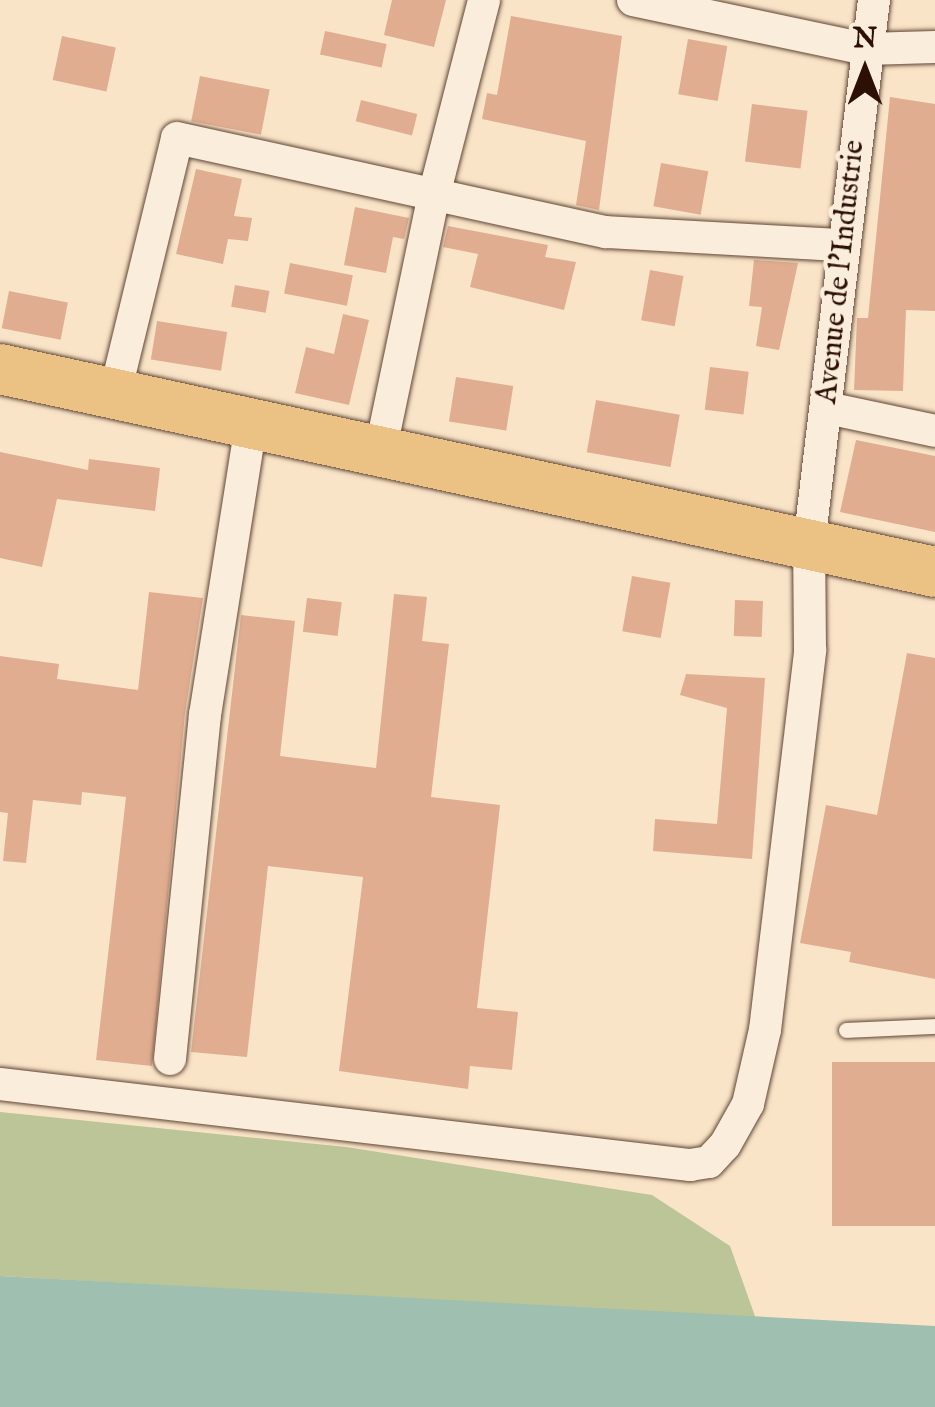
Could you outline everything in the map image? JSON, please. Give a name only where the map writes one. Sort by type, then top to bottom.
[{"type":"main road","points":[[0,369],[381,448],[935,572]]},
{"type":"street","points":[[381,448],[433,198],[484,0]]},
{"type":"street","points":[[633,0],[866,49],[935,47]]},
{"type":"street","name":"Avenue de l'Industrie","points":[[0,1084],[690,1165],[709,1162],[748,1104],[765,1030],[810,650],[809,544],[828,408],[841,245],[874,0]]},
{"type":"street","points":[[114,393],[177,138],[433,198],[606,232],[841,245]]},
{"type":"street","points":[[828,408],[935,430]]},
{"type":"street","points":[[170,1059],[205,716],[251,423]]},
{"type":"lane","points":[[846,1030],[935,1026]]},
{"type":"green space","points":[[0,1112],[346,1147],[652,1195],[730,1246],[756,1319],[0,1276]]},
{"type":"shaded area","points":[[0,1276],[935,1326],[935,1407],[0,1407]]},
{"type":"building","points":[[392,0],[446,0],[434,47],[384,35]]},
{"type":"building","points":[[511,16],[622,36],[599,210],[576,205],[586,141],[482,119],[487,93],[497,95]]},
{"type":"building","points":[[325,31],[387,44],[382,68],[320,54]]},
{"type":"building","points":[[62,36],[116,47],[106,91],[53,80]]},
{"type":"building","points":[[688,39],[727,46],[718,101],[678,94]]},
{"type":"building","points":[[200,76],[270,90],[261,135],[191,121]]},
{"type":"building","points":[[890,97],[935,104],[935,311],[906,310],[903,391],[854,390],[857,318],[868,318]]},
{"type":"building","points":[[361,100],[417,114],[412,135],[356,121]]},
{"type":"building","points":[[752,104],[808,111],[801,168],[745,162]]},
{"type":"building","points":[[661,163],[708,171],[701,215],[653,206]]},
{"type":"building","points":[[196,169],[242,179],[234,216],[252,218],[248,241],[228,239],[223,264],[176,254]]},
{"type":"building","points":[[355,207],[409,218],[404,239],[393,237],[386,273],[344,265]]},
{"type":"building","points":[[448,226],[548,245],[545,257],[576,262],[564,310],[470,287],[478,254],[443,247]]},
{"type":"building","points":[[754,260],[798,263],[779,350],[756,346],[762,307],[749,306]]},
{"type":"building","points":[[290,263],[353,275],[347,306],[284,293]]},
{"type":"building","points":[[650,270],[683,276],[675,326],[641,320]]},
{"type":"building","points":[[235,285],[269,291],[266,313],[231,307]]},
{"type":"building","points":[[9,291],[68,302],[61,340],[2,328]]},
{"type":"building","points":[[343,314],[369,320],[349,405],[295,393],[306,347],[334,354]]},
{"type":"building","points":[[157,321],[227,332],[221,371],[151,360]]},
{"type":"building","points":[[710,367],[749,372],[743,414],[705,410]]},
{"type":"building","points":[[456,377],[513,386],[506,431],[449,421]]},
{"type":"building","points":[[596,400],[680,415],[671,467],[587,452]]},
{"type":"building","points":[[856,440],[935,456],[935,532],[840,512]]},
{"type":"building","points":[[0,452],[88,470],[89,459],[160,468],[155,511],[57,499],[42,567],[0,558]]},
{"type":"building","points":[[632,576],[670,583],[661,638],[622,631]]},
{"type":"building","points":[[149,592],[203,598],[185,713],[152,1066],[96,1060],[126,797],[82,792],[81,805],[33,800],[26,863],[3,861],[8,813],[0,812],[0,656],[59,664],[57,679],[138,690]]},
{"type":"building","points":[[394,594],[427,597],[422,641],[449,644],[431,797],[500,805],[477,1008],[518,1012],[512,1070],[470,1066],[468,1089],[339,1071],[363,877],[268,866],[247,1057],[191,1052],[241,615],[295,621],[280,756],[376,768]]},
{"type":"building","points":[[307,598],[342,602],[338,636],[303,632]]},
{"type":"building","points":[[735,600],[763,601],[762,637],[734,636]]},
{"type":"building","points":[[907,653],[935,658],[935,979],[849,962],[851,952],[800,943],[826,805],[877,815]]},
{"type":"building","points":[[686,674],[765,678],[752,859],[653,851],[655,819],[717,824],[727,708],[680,695]]},
{"type":"building","points":[[832,1062],[935,1062],[935,1226],[832,1226]]}]
